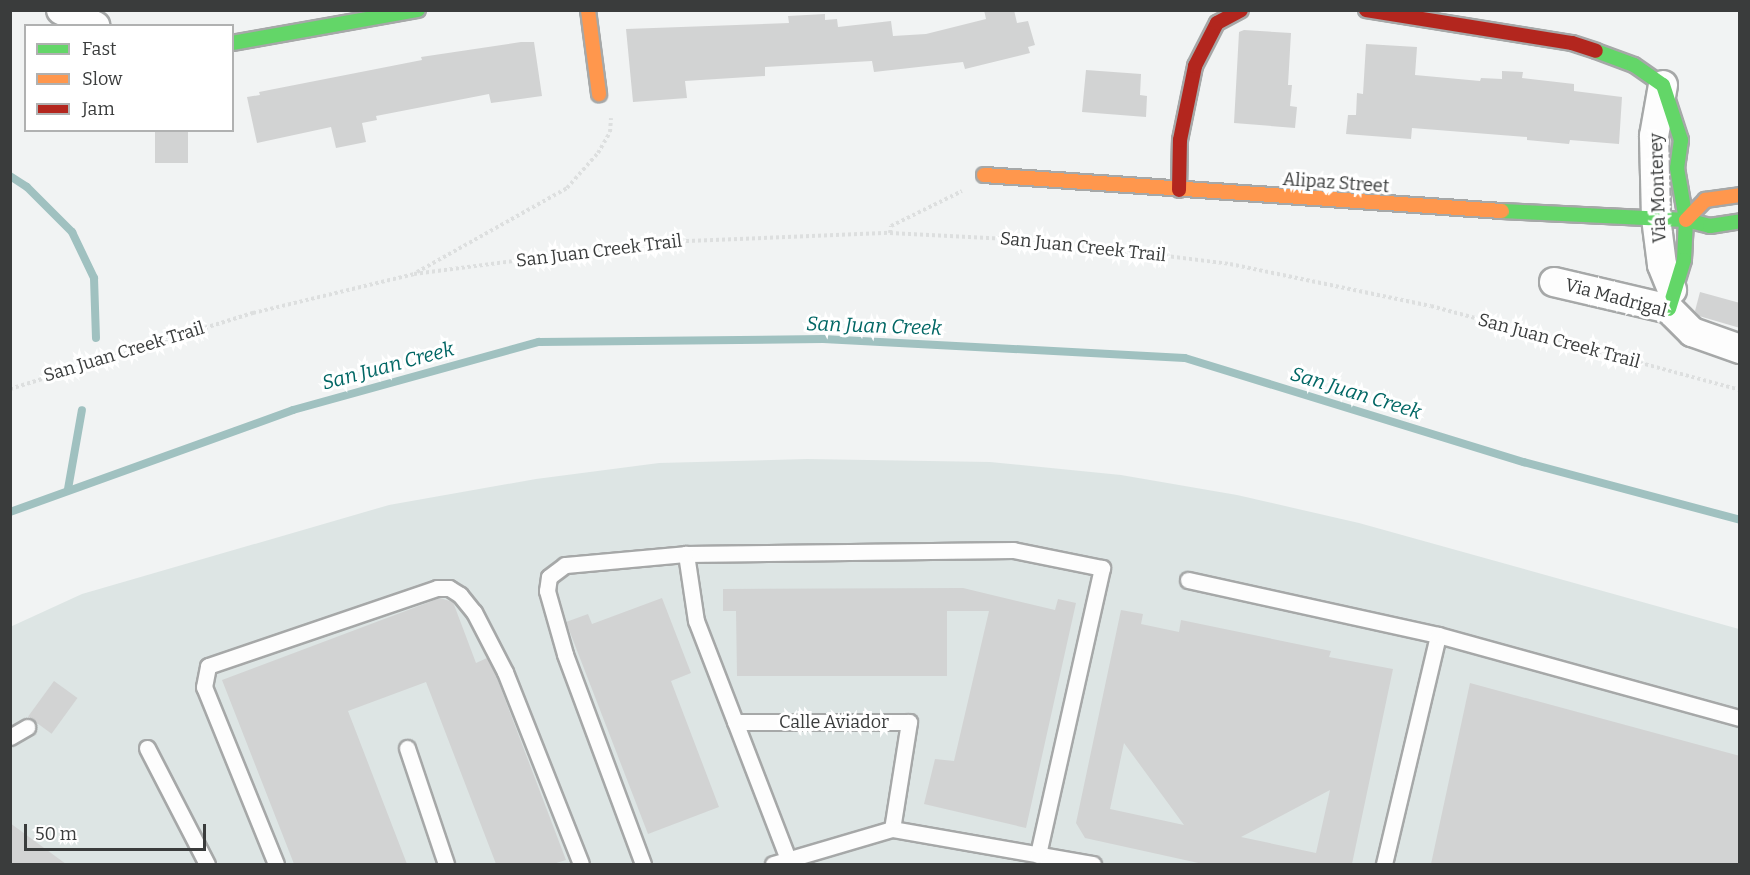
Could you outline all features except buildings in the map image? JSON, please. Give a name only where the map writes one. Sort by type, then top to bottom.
[{"type":"street","points":[[61,10],[92,24]]},
{"type":"street","points":[[234,42],[326,17],[418,10]]},
{"type":"street","points":[[588,10],[599,94]]},
{"type":"street","points":[[1179,190],[1180,140],[1195,66],[1217,23],[1241,10]]},
{"type":"street","points":[[1366,10],[1572,43],[1634,65],[1663,85]]},
{"type":"street","name":"Via Monterey","points":[[1663,85],[1654,136],[1656,218],[1662,265],[1670,299]]},
{"type":"street","name":"Via Monterey","points":[[1663,85],[1681,140],[1677,168],[1686,220],[1684,260],[1670,299]]},
{"type":"street","name":"Alipaz Street","points":[[984,175],[1501,212],[1686,220],[1710,226],[1740,221]]},
{"type":"street","points":[[1686,220],[1705,200],[1740,195]]},
{"type":"street","name":"Via Madrigal","points":[[1554,282],[1670,299],[1692,332],[1740,348]]},
{"type":"lane","points":[[643,864],[565,654],[547,591],[549,577],[566,565],[686,554],[1013,550],[1102,568],[1038,855]]},
{"type":"lane","points":[[686,554],[696,621],[788,859]]},
{"type":"lane","points":[[1188,580],[1438,635],[1740,718]]},
{"type":"lane","points":[[276,864],[204,687],[208,666],[437,588],[449,588],[459,595],[474,612],[505,672],[581,864]]},
{"type":"lane","points":[[1384,864],[1438,635]]},
{"type":"lane","name":"Calle Aviador","points":[[735,722],[909,722],[892,829]]},
{"type":"lane","points":[[10,737],[27,727]]},
{"type":"lane","points":[[147,748],[207,864]]},
{"type":"lane","points":[[407,748],[446,864]]},
{"type":"lane","points":[[773,864],[892,829],[1093,864]]},
{"type":"path","name":"San Juan Creek Trail","points":[[414,274],[567,188],[610,132],[612,103],[599,94]]},
{"type":"path","points":[[891,232],[891,226],[957,194],[984,175]]},
{"type":"path","name":"San Juan Creek Trail","points":[[10,389],[253,313],[414,274],[662,242],[891,232],[1122,249],[1276,272],[1431,306],[1740,390]]},
{"type":"shaded area","points":[[807,459],[990,462],[1121,475],[1237,495],[1359,523],[1739,629],[1739,864],[11,864],[10,627],[82,594],[389,505],[536,479],[659,463]]},
{"type":"waterway","points":[[10,176],[27,187],[72,232],[94,278],[96,338]]},
{"type":"waterway","name":"San Juan Creek","points":[[10,512],[293,410],[539,342],[823,339],[1185,358],[1524,462],[1740,520]]},
{"type":"waterway","points":[[68,489],[82,410]]},
{"type":"traffic: fast","points":[[234,43],[418,10]]},
{"type":"traffic: fast","points":[[1596,51],[1634,65],[1663,85],[1681,140],[1677,168],[1686,220],[1684,260],[1669,309]]},
{"type":"traffic: fast","points":[[1502,211],[1686,220],[1710,226],[1740,221]]},
{"type":"traffic: slow","points":[[588,10],[599,94]]},
{"type":"traffic: slow","points":[[984,175],[1502,211]]},
{"type":"traffic: slow","points":[[1686,220],[1705,200],[1740,195]]},
{"type":"traffic: jam","points":[[1179,190],[1180,140],[1195,66],[1217,23],[1241,10]]},
{"type":"traffic: jam","points":[[1366,10],[1572,43],[1596,51]]}]
